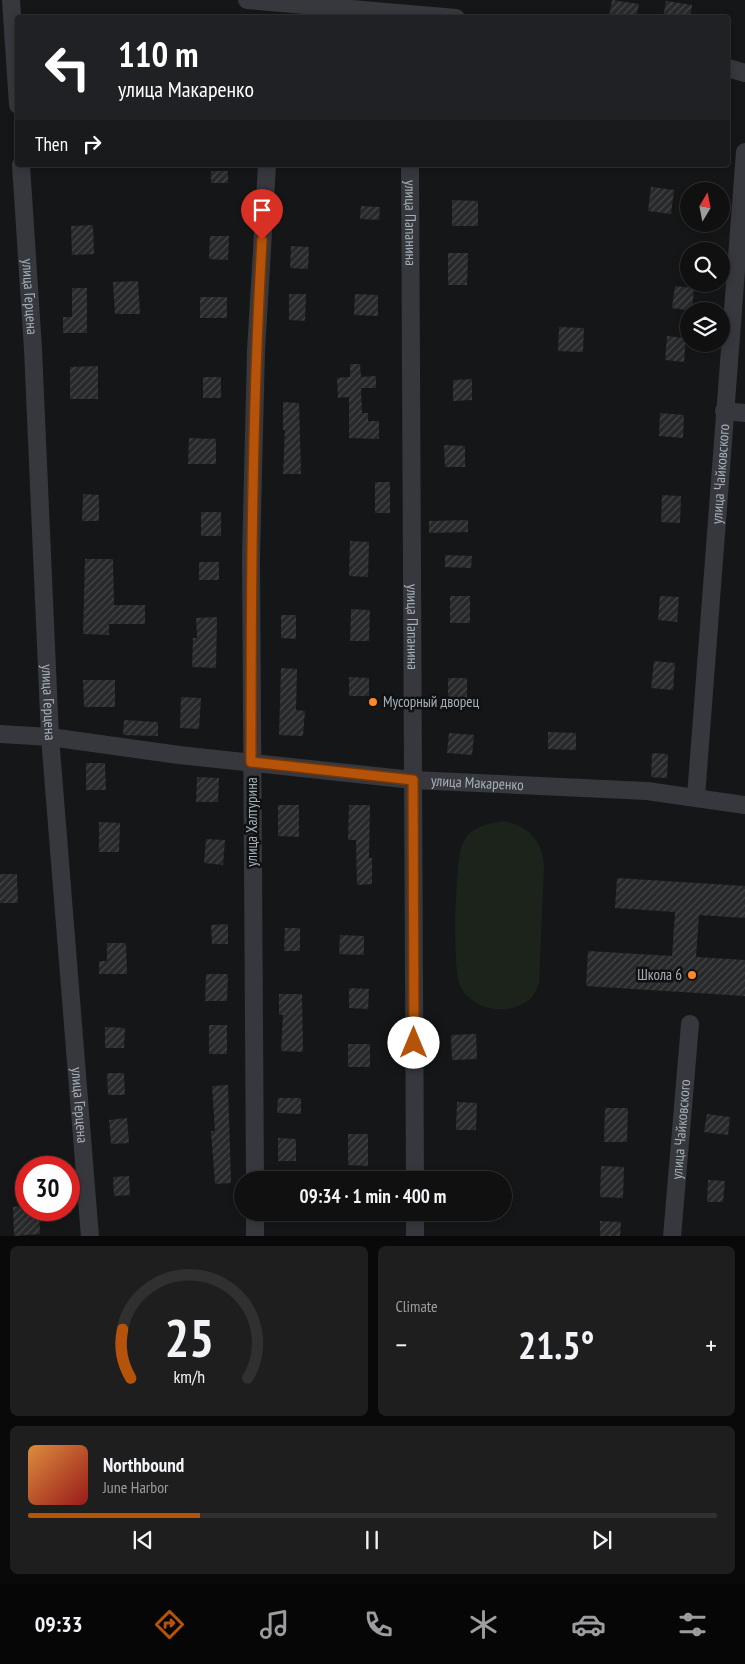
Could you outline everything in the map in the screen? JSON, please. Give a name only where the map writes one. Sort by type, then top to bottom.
[{"type":"street","points":[[11,0],[15,60]]},
{"type":"street","points":[[247,0],[276,7],[411,10],[439,15]]},
{"type":"street","points":[[730,69],[745,73]]},
{"type":"street","name":"улица Чайковского","points":[[696,797],[745,152]]},
{"type":"street","name":"улица Герцена","points":[[21,167],[33,349],[50,737],[90,1236]]},
{"type":"street","name":"улица Халтурина","points":[[255,1171],[251,557],[256,352],[267,167]]},
{"type":"street","name":"улица Папанина","points":[[410,167],[415,1171]]},
{"type":"street","points":[[724,411],[745,413]]},
{"type":"street","name":"улица Макаренко","points":[[0,734],[50,737],[413,780],[647,791],[745,805]]},
{"type":"street","name":"улица Чайковского","points":[[672,1236],[690,1024]]},
{"type":"street","points":[[255,1221],[256,1236]]},
{"type":"street","points":[[415,1221],[415,1236]]},
{"type":"shaded area","points":[[503,821],[520,826],[533,836],[538,843],[543,859],[539,984],[533,996],[524,1004],[514,1008],[493,1009],[474,1001],[466,995],[460,986],[456,959],[455,916],[460,855],[465,839],[479,827]]},
{"type":"building","points":[[612,0],[639,4],[637,15],[610,15]]},
{"type":"building","points":[[666,1],[692,5],[690,15],[664,15]]},
{"type":"building","points":[[211,171],[228,171],[228,183],[211,183]]},
{"type":"building","points":[[651,187],[674,190],[671,214],[648,211]]},
{"type":"building","points":[[452,200],[478,201],[478,226],[452,226]]},
{"type":"building","points":[[361,206],[380,207],[379,220],[360,219]]},
{"type":"building","points":[[93,225],[94,254],[72,255],[71,226]]},
{"type":"building","points":[[210,236],[229,236],[228,260],[209,259]]},
{"type":"building","points":[[291,246],[309,247],[308,269],[290,268]]},
{"type":"building","points":[[448,253],[468,253],[467,285],[448,285]]},
{"type":"building","points":[[138,281],[140,314],[115,314],[113,282]]},
{"type":"building","points":[[675,286],[680,287],[680,292],[694,292],[693,302],[680,302],[680,309],[672,308]]},
{"type":"building","points":[[72,288],[87,288],[87,333],[63,333],[63,317],[72,317]]},
{"type":"building","points":[[289,294],[306,294],[305,321],[289,320]]},
{"type":"building","points":[[355,294],[378,295],[378,316],[354,315]]},
{"type":"building","points":[[200,297],[227,297],[227,318],[200,318]]},
{"type":"building","points":[[559,327],[584,328],[583,352],[558,351]]},
{"type":"building","points":[[667,336],[680,337],[680,352],[685,352],[684,362],[665,360]]},
{"type":"building","points":[[350,364],[360,364],[361,377],[376,376],[376,388],[361,388],[362,413],[368,413],[368,421],[379,421],[379,439],[349,438],[349,397],[338,398],[337,378],[350,377]]},
{"type":"building","points":[[98,366],[98,399],[70,399],[70,367]]},
{"type":"building","points":[[203,377],[221,377],[221,398],[203,398]]},
{"type":"building","points":[[472,379],[472,400],[453,401],[453,380]]},
{"type":"building","points":[[283,402],[299,403],[301,474],[283,474],[285,430],[283,430]]},
{"type":"building","points":[[660,413],[684,415],[683,438],[659,436]]},
{"type":"building","points":[[189,438],[216,439],[216,464],[188,464]]},
{"type":"building","points":[[444,445],[465,446],[465,467],[445,467]]},
{"type":"building","points":[[375,482],[390,482],[390,513],[375,513]]},
{"type":"building","points":[[83,494],[99,495],[99,521],[82,521]]},
{"type":"building","points":[[662,495],[681,496],[680,523],[661,522]]},
{"type":"building","points":[[201,512],[221,512],[221,536],[201,536]]},
{"type":"building","points":[[468,520],[468,532],[429,533],[429,521]]},
{"type":"building","points":[[350,541],[369,542],[368,577],[349,576]]},
{"type":"building","points":[[445,555],[472,556],[471,568],[445,567]]},
{"type":"building","points":[[85,559],[113,559],[114,605],[145,605],[145,624],[109,624],[109,635],[83,634]]},
{"type":"building","points":[[199,562],[219,562],[219,580],[199,580]]},
{"type":"building","points":[[450,596],[470,596],[470,623],[450,623]]},
{"type":"building","points":[[660,596],[679,597],[677,622],[658,620]]},
{"type":"building","points":[[351,609],[370,610],[369,641],[350,641]]},
{"type":"building","points":[[281,615],[296,615],[296,639],[281,638]]},
{"type":"building","points":[[217,617],[216,668],[192,667],[193,638],[197,638],[196,618]]},
{"type":"building","points":[[654,661],[675,663],[673,690],[651,688]]},
{"type":"building","points":[[281,668],[297,669],[296,710],[305,711],[303,736],[279,735]]},
{"type":"building","points":[[349,677],[369,678],[369,696],[349,696]]},
{"type":"building","points":[[448,678],[467,678],[467,708],[448,707]]},
{"type":"building","points":[[83,680],[115,680],[115,707],[84,707]]},
{"type":"building","points":[[181,697],[201,698],[199,729],[180,728]]},
{"type":"building","points":[[124,720],[158,722],[158,736],[123,735]]},
{"type":"building","points":[[548,732],[576,733],[576,750],[548,749]]},
{"type":"building","points":[[449,733],[474,735],[472,755],[447,753]]},
{"type":"building","points":[[652,753],[668,754],[667,778],[651,777]]},
{"type":"building","points":[[86,763],[105,763],[106,790],[86,790]]},
{"type":"building","points":[[197,777],[219,778],[218,802],[196,802]]},
{"type":"building","points":[[278,805],[299,805],[299,837],[278,836]]},
{"type":"building","points":[[349,805],[370,805],[369,858],[372,858],[372,884],[357,885],[356,840],[348,840]]},
{"type":"building","points":[[99,822],[120,823],[119,852],[99,852]]},
{"type":"building","points":[[206,839],[225,840],[223,865],[204,863]]},
{"type":"building","points":[[0,874],[17,874],[18,903],[0,903]]},
{"type":"building","points":[[617,878],[745,886],[745,918],[699,915],[696,957],[745,960],[745,996],[586,986],[588,951],[672,956],[675,912],[615,908]]},
{"type":"building","points":[[228,924],[228,944],[212,944],[211,925]]},
{"type":"building","points":[[285,928],[300,928],[300,951],[284,951]]},
{"type":"building","points":[[340,935],[364,936],[364,955],[339,954]]},
{"type":"building","points":[[107,943],[126,943],[127,974],[99,974],[99,961],[107,961]]},
{"type":"building","points":[[206,974],[228,974],[227,1001],[205,1001]]},
{"type":"building","points":[[349,988],[369,989],[368,1009],[349,1008]]},
{"type":"building","points":[[279,994],[302,994],[303,1052],[281,1051],[283,1015],[279,1015]]},
{"type":"building","points":[[209,1025],[227,1025],[227,1054],[209,1054]]},
{"type":"building","points":[[105,1027],[125,1028],[124,1048],[105,1048]]},
{"type":"building","points":[[476,1034],[477,1059],[452,1060],[451,1035]]},
{"type":"building","points":[[348,1044],[370,1044],[370,1067],[348,1067]]},
{"type":"building","points":[[107,1073],[124,1073],[125,1095],[108,1095]]},
{"type":"building","points":[[228,1085],[231,1183],[215,1184],[211,1131],[215,1131],[212,1086]]},
{"type":"building","points":[[278,1098],[301,1098],[301,1114],[277,1113]]},
{"type":"building","points":[[457,1102],[477,1103],[476,1130],[456,1130]]},
{"type":"building","points":[[605,1108],[628,1108],[627,1142],[604,1142]]},
{"type":"building","points":[[707,1114],[730,1117],[728,1135],[704,1132]]},
{"type":"building","points":[[127,1118],[129,1143],[111,1144],[109,1120]]},
{"type":"building","points":[[348,1134],[368,1134],[368,1166],[348,1165]]},
{"type":"building","points":[[278,1138],[296,1139],[296,1161],[278,1161]]},
{"type":"building","points":[[601,1166],[624,1167],[623,1198],[600,1197]]},
{"type":"building","points":[[129,1176],[130,1195],[114,1196],[113,1177]]},
{"type":"building","points":[[708,1180],[725,1181],[723,1202],[707,1202]]},
{"type":"building","points":[[13,1207],[15,1207],[15,1221],[39,1221],[40,1234],[14,1236]]},
{"type":"building","points":[[600,1221],[621,1222],[620,1236],[600,1236]]},
{"type":"place","name":"Мусорный дворец","points":[[373,702]]},
{"type":"place","name":"Школа 6","points":[[692,975]]},
{"type":"route","points":[[262,240],[256,352],[251,557],[251,762],[413,780],[414,1043]]}]
